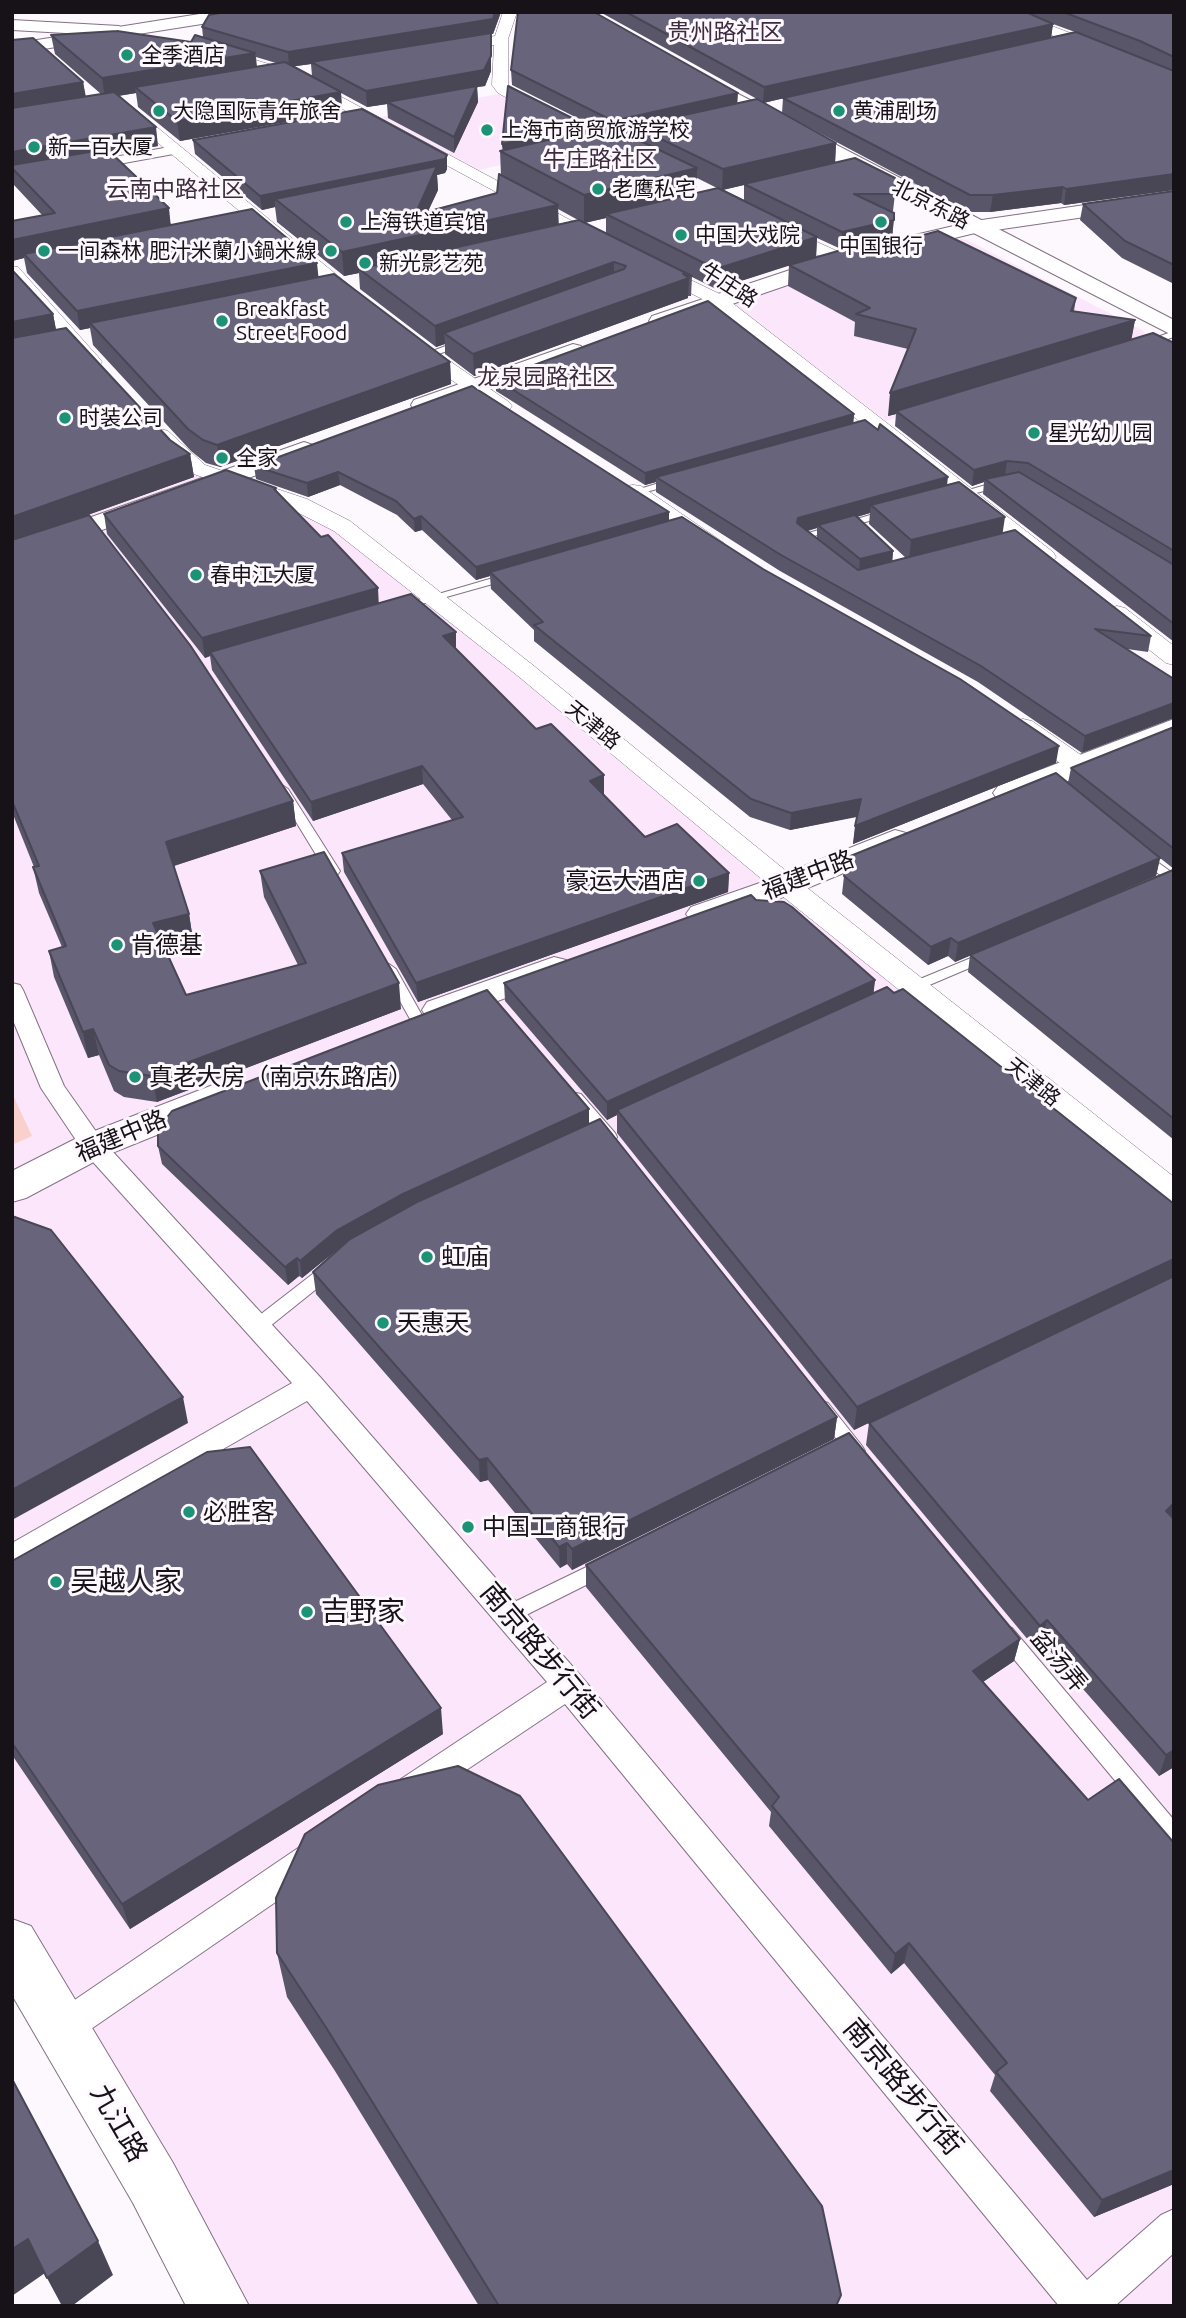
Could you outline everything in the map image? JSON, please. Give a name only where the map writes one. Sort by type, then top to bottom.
[{"type":"street","points":[[12,37],[168,12]]},
{"type":"street","points":[[12,48],[38,49],[119,32],[246,12]]},
{"type":"street","points":[[510,12],[501,39],[500,85],[497,92],[562,121]]},
{"type":"street","points":[[1003,12],[1174,81]]},
{"type":"street","points":[[12,25],[119,32],[172,42]]},
{"type":"street","points":[[435,50],[501,39]]},
{"type":"street","points":[[1048,46],[1075,40]]},
{"type":"street","points":[[199,47],[290,75],[619,251]]},
{"type":"street","name":"北京东路","points":[[674,65],[858,166],[1174,332]]},
{"type":"street","points":[[250,81],[316,70]]},
{"type":"street","points":[[145,98],[115,103],[175,150],[250,221],[372,312]]},
{"type":"street","points":[[729,117],[782,105]]},
{"type":"street","points":[[337,120],[390,111]]},
{"type":"street","points":[[76,168],[202,145]]},
{"type":"street","points":[[833,172],[858,166]]},
{"type":"street","points":[[450,180],[502,169]]},
{"type":"street","points":[[642,327],[716,299],[840,259],[975,227],[1174,198]]},
{"type":"street","points":[[250,221],[283,214]]},
{"type":"street","points":[[767,224],[840,259]]},
{"type":"street","points":[[556,238],[607,227]]},
{"type":"street","points":[[34,263],[12,269],[101,371]]},
{"type":"street","name":"牛庄路","points":[[643,263],[716,299],[964,493],[1014,539],[1064,572]]},
{"type":"street","points":[[315,292],[365,281]]},
{"type":"street","points":[[49,346],[99,336]]},
{"type":"street","points":[[405,338],[472,387],[517,415]]},
{"type":"street","points":[[408,411],[590,345]]},
{"type":"street","name":"天津路","points":[[148,421],[182,457],[198,469],[299,504],[342,526],[786,885],[903,992],[1174,1194]]},
{"type":"street","points":[[12,554],[97,532],[330,440]]},
{"type":"street","points":[[614,478],[681,528],[736,557]]},
{"type":"street","points":[[1097,598],[1174,658]]},
{"type":"street","points":[[1003,712],[1062,776]]},
{"type":"street","points":[[986,802],[1062,776],[1174,728]]},
{"type":"street","name":"福建中路","points":[[676,924],[786,885],[924,828]]},
{"type":"street","points":[[383,1032],[417,1019],[491,998],[587,956]]},
{"type":"street","name":"南京路步行街","points":[[12,990],[53,1088],[93,1146],[311,1385],[569,1684],[1085,2306]]},
{"type":"street","name":"福建中路","points":[[12,1188],[93,1146],[246,1085]]},
{"type":"street","points":[[12,1558],[311,1385]]},
{"type":"street","points":[[392,1803],[569,1684]]},
{"type":"street","points":[[64,2028],[335,1842]]},
{"type":"street","name":"九江路","points":[[12,1944],[64,2028],[153,2183],[219,2306]]},
{"type":"street","points":[[1085,2306],[1174,2228]]},
{"type":"lane","points":[[1135,346],[1174,332]]},
{"type":"lane","points":[[427,355],[471,339]]},
{"type":"lane","points":[[635,492],[689,477]]},
{"type":"lane","points":[[940,499],[1013,482]]},
{"type":"lane","points":[[814,544],[803,536],[904,509]]},
{"type":"lane","points":[[856,522],[866,531]]},
{"type":"lane","points":[[382,612],[527,571]]},
{"type":"lane","points":[[274,777],[338,879]]},
{"type":"lane","points":[[1130,844],[1169,880]]},
{"type":"lane","points":[[903,992],[1003,949]]},
{"type":"lane","points":[[384,961],[417,1019]]},
{"type":"lane","points":[[568,1088],[621,1152]]},
{"type":"lane","points":[[258,1326],[305,1291],[345,1255]]},
{"type":"lane","points":[[808,1390],[867,1464]]},
{"type":"lane","points":[[509,1614],[614,1562]]},
{"type":"lane","name":"盆汤弄","points":[[990,1616],[1174,1836]]},
{"type":"shaded area","name":"上海市商贸旅游学校","points":[[498,94],[593,144],[479,170],[381,117]]},
{"type":"shaded area","points":[[948,237],[967,240],[1142,330],[1146,336],[1142,341],[886,421],[735,305],[734,300]]},
{"type":"shaded area","points":[[12,271],[182,457],[342,526],[1174,1194],[1174,2306],[219,2306],[12,1944]]},
{"type":"shaded area","points":[[12,1093],[32,1136],[12,1145]]},
{"type":"building","points":[[225,12],[495,12],[493,19],[288,52],[202,27],[209,15]]},
{"type":"building","points":[[518,12],[594,12],[738,93],[613,121],[511,70]]},
{"type":"building","points":[[626,12],[1026,12],[1053,24],[764,87]]},
{"type":"building","points":[[1063,12],[1174,12],[1174,57],[1140,41]]},
{"type":"building","points":[[117,31],[191,42],[195,35],[255,53],[102,78],[51,35]]},
{"type":"building","points":[[1076,32],[1174,71],[1174,174],[1066,189],[1063,187],[970,195],[783,98]]},
{"type":"building","points":[[491,33],[491,56],[484,70],[366,91],[311,62]]},
{"type":"building","points":[[33,38],[83,82],[12,94],[12,40]]},
{"type":"building","points":[[285,62],[341,92],[177,121],[135,87]]},
{"type":"building","points":[[477,86],[454,137],[387,102]]},
{"type":"building","points":[[508,86],[588,126],[502,144]]},
{"type":"building","points":[[114,92],[156,127],[12,152],[12,108]]},
{"type":"building","points":[[757,99],[836,143],[723,169],[634,126]]},
{"type":"building","points":[[362,109],[447,155],[445,159],[260,196],[193,140]]},
{"type":"building","points":[[609,126],[697,168],[584,195],[500,151]]},
{"type":"building","points":[[107,149],[169,208],[12,240],[12,221],[55,213],[12,165]]},
{"type":"building","points":[[855,158],[895,178],[895,194],[854,194],[894,213],[894,220],[842,232],[744,184]]},
{"type":"building","points":[[437,166],[415,215],[497,193],[499,174],[558,205],[342,252],[275,199]]},
{"type":"building","points":[[718,188],[817,237],[716,269],[606,214]]},
{"type":"building","points":[[1174,191],[1174,265],[1125,241],[1083,204]]},
{"type":"building","points":[[252,209],[317,263],[77,311],[24,254]]},
{"type":"building","points":[[579,220],[692,276],[683,274],[689,278],[473,354],[444,333],[624,269],[626,266],[614,262],[435,326],[359,269]]},
{"type":"building","points":[[938,231],[1076,298],[1071,311],[1135,320],[890,393],[916,329],[856,314],[870,308],[789,265],[894,235],[894,243]]},
{"type":"building","points":[[12,270],[53,314],[12,322]]},
{"type":"building","points":[[334,274],[450,362],[217,445],[203,440],[188,429],[90,323]]},
{"type":"building","points":[[708,301],[854,414],[645,473],[496,379]]},
{"type":"building","name":"时装公司","points":[[66,328],[170,440],[190,454],[12,517],[12,338]]},
{"type":"building","points":[[1153,333],[1174,343],[1174,551],[1028,463],[1007,461],[974,470],[896,411]]},
{"type":"building","points":[[472,386],[669,512],[476,567],[421,516],[414,519],[396,501],[338,472],[307,483],[254,466]]},
{"type":"building","points":[[865,420],[878,430],[880,424],[948,477],[798,518],[797,523],[858,570],[1015,530],[1151,636],[1095,629],[1174,679],[1174,703],[1085,736],[981,666],[781,555],[656,477]]},
{"type":"building","points":[[226,470],[276,488],[274,489],[321,537],[328,535],[378,588],[202,638],[104,514]]},
{"type":"building","points":[[1019,472],[1174,565],[1174,624],[985,479]]},
{"type":"building","points":[[959,482],[1005,517],[911,540],[871,505]]},
{"type":"building","points":[[89,515],[190,645],[293,801],[166,842],[189,914],[153,923],[186,995],[306,963],[260,871],[324,852],[399,983],[152,1076],[119,1071],[109,1065],[93,1029],[83,1032],[49,951],[66,946],[33,867],[39,866],[12,801],[12,540]]},
{"type":"building","points":[[855,515],[893,551],[860,559],[818,525]]},
{"type":"building","points":[[682,517],[763,569],[960,679],[1059,746],[855,826],[861,799],[791,813],[751,799],[534,625],[543,622],[490,572]]},
{"type":"building","points":[[411,594],[456,632],[443,636],[536,729],[551,724],[604,775],[590,781],[645,837],[677,824],[729,873],[416,983],[342,853],[463,817],[422,766],[311,802],[210,652]]},
{"type":"building","points":[[1174,727],[1174,849],[1071,768]]},
{"type":"building","points":[[1056,773],[1160,858],[958,943],[951,938],[931,947],[844,876],[848,857]]},
{"type":"building","points":[[1174,870],[1174,1119],[970,955]]},
{"type":"building","points":[[751,895],[756,900],[784,902],[792,907],[875,980],[607,1102],[504,983]]},
{"type":"building","points":[[887,987],[894,993],[903,989],[1174,1204],[1174,1259],[857,1407],[617,1110]]},
{"type":"building","points":[[487,990],[589,1109],[403,1194],[336,1231],[300,1261],[297,1258],[285,1267],[158,1146],[158,1129],[172,1111]]},
{"type":"building","points":[[600,1119],[837,1417],[572,1549],[567,1543],[559,1547],[487,1458],[479,1460],[313,1272],[350,1239],[417,1202]]},
{"type":"building","points":[[12,1216],[51,1230],[183,1397],[12,1490]]},
{"type":"building","points":[[1174,1276],[1174,1503],[1166,1511],[1174,1519],[1174,1750],[1166,1755],[1047,1620],[1040,1626],[869,1423]]},
{"type":"building","points":[[849,1433],[1020,1639],[973,1671],[1088,1800],[1119,1779],[1174,1843],[1174,2170],[1102,2200],[996,2072],[1007,2063],[909,1943],[895,1954],[772,1806],[779,1797],[586,1565]]},
{"type":"building","points":[[250,1447],[441,1708],[122,1904],[12,1743],[12,1561],[207,1452]]},
{"type":"building","points":[[458,1766],[520,1796],[822,2206],[841,2295],[836,2306],[499,2306],[277,1953],[276,1898],[305,1834],[378,1785]]},
{"type":"building","points":[[12,2079],[98,2241],[47,2278],[28,2239],[12,2249]]},
{"type":"place","name":"全季酒店","points":[[127,55]]},
{"type":"place","name":"大隐国际青年旅舍","points":[[159,111]]},
{"type":"place","name":"黄浦剧场","points":[[839,111]]},
{"type":"place","name":"上海市商贸旅游学校","points":[[487,130]]},
{"type":"place","name":"新一百大厦","points":[[34,147]]},
{"type":"place","name":"老鹰私宅","points":[[598,189]]},
{"type":"place","name":"上海铁道宾馆","points":[[346,222]]},
{"type":"place","name":"中国银行","points":[[881,222]]},
{"type":"place","name":"中国大戏院","points":[[681,235]]},
{"type":"place","name":"一间森林","points":[[44,251]]},
{"type":"place","name":"肥汁米蘭小鍋米線","points":[[331,251]]},
{"type":"place","name":"新光影艺苑","points":[[365,263]]},
{"type":"place","name":"Breakfast Street Food","points":[[222,321]]},
{"type":"place","name":"时装公司","points":[[65,418]]},
{"type":"place","name":"星光幼儿园","points":[[1034,433]]},
{"type":"place","name":"全家","points":[[222,458]]},
{"type":"place","name":"春申江大厦","points":[[196,575]]},
{"type":"place","name":"豪运大酒店","points":[[699,881]]},
{"type":"place","name":"肯德基","points":[[117,945]]},
{"type":"place","name":"真老大房（南京东路店）","points":[[135,1077]]},
{"type":"place","name":"虹庙","points":[[427,1257]]},
{"type":"place","name":"天惠天","points":[[383,1323]]},
{"type":"place","name":"必胜客","points":[[189,1512]]},
{"type":"place","name":"中国工商银行","points":[[468,1527]]},
{"type":"place","name":"吴越人家","points":[[56,1582]]},
{"type":"place","name":"吉野家","points":[[307,1612]]},
{"type":"district","name":"贵州路社区","points":[[725,32]]},
{"type":"district","name":"牛庄路社区","points":[[600,159]]},
{"type":"district","name":"云南中路社区","points":[[175,189]]},
{"type":"district","name":"龙泉园路社区","points":[[546,377]]}]
